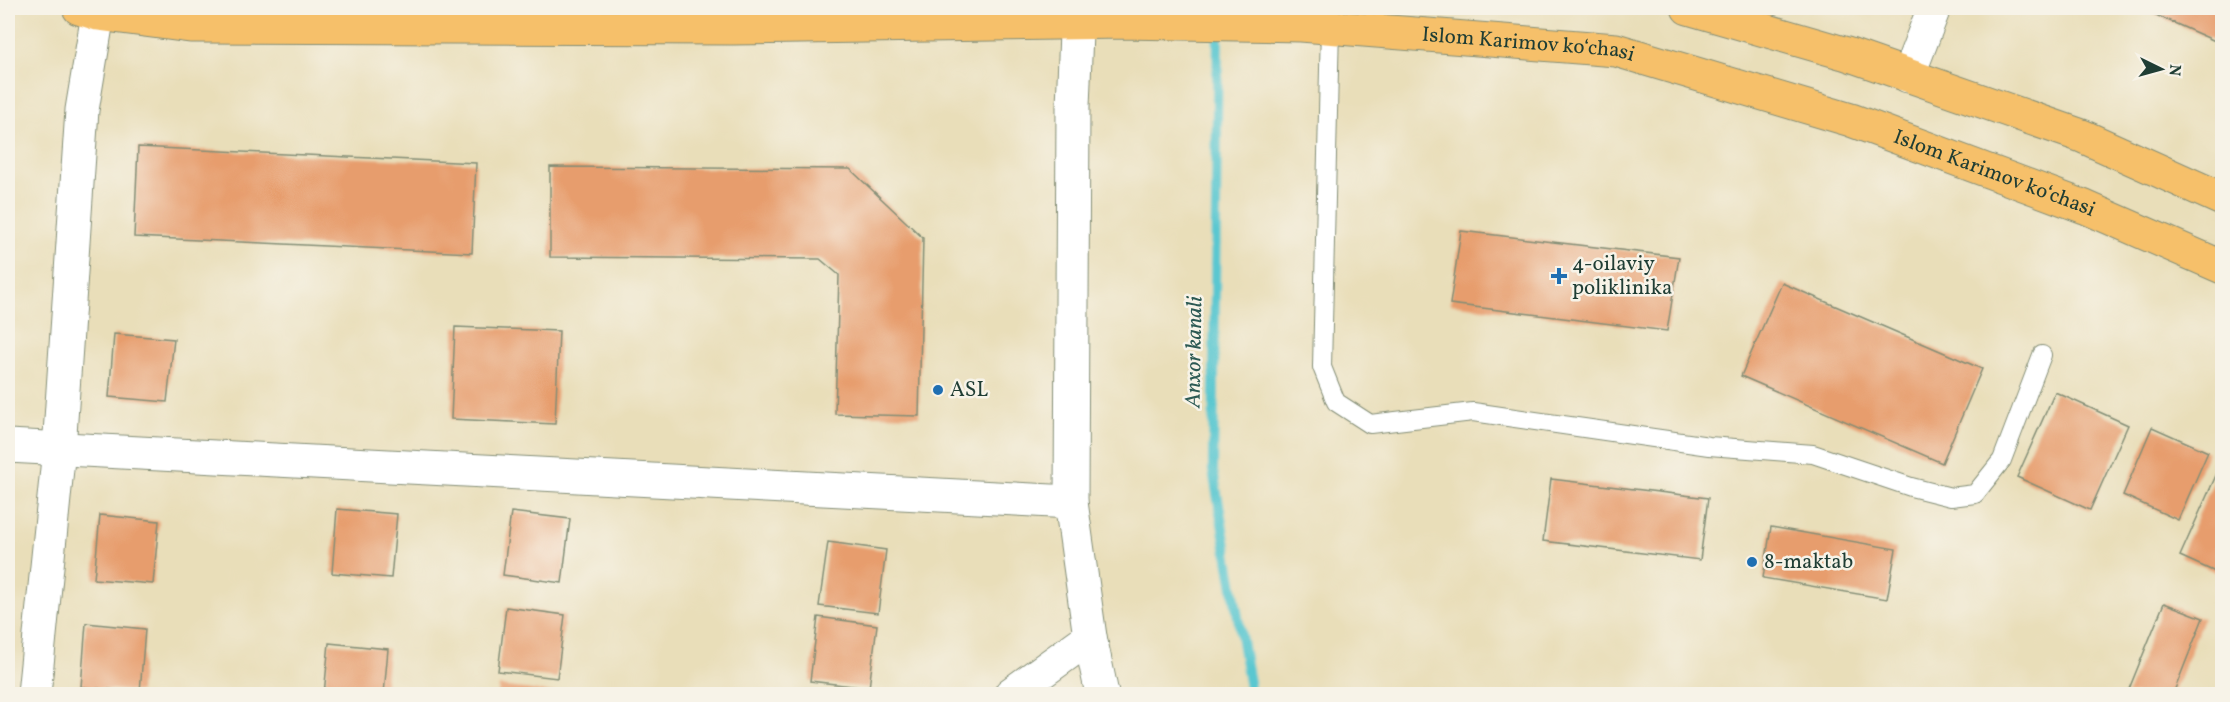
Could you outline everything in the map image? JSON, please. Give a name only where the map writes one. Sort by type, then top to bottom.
[{"type":"main road","points":[[1688,8],[1847,54],[2082,136],[2223,199]]},
{"type":"main road","name":"Islom Karimov ko‘chasi","points":[[88,10],[190,26],[733,28],[1077,15],[1122,22],[1311,20],[1616,50],[1851,120],[2085,207],[2223,267]]},
{"type":"street","points":[[1908,76],[1934,8]]},
{"type":"street","points":[[34,694],[59,449],[88,10]]},
{"type":"street","points":[[1077,15],[1073,117],[1071,502],[1090,637],[1102,694]]},
{"type":"street","points":[[8,446],[1071,502]]},
{"type":"street","points":[[1011,694],[1090,637]]},
{"type":"lane","points":[[1311,20],[1322,368],[1336,402],[1370,424],[1473,412],[1708,446],[1813,454],[1911,488],[1951,498],[1975,495],[2002,460],[2042,356]]},
{"type":"building","points":[[2140,8],[2222,8],[2222,44]]},
{"type":"building","points":[[138,147],[476,163],[472,253],[134,237]]},
{"type":"building","points":[[550,167],[850,169],[923,238],[919,416],[835,414],[839,275],[820,259],[550,257]]},
{"type":"building","points":[[1461,231],[1679,257],[1667,331],[1450,304]]},
{"type":"building","points":[[1782,283],[1982,369],[1942,463],[1741,376]]},
{"type":"building","points":[[455,327],[559,331],[555,424],[451,419]]},
{"type":"building","points":[[114,334],[174,339],[167,402],[109,397]]},
{"type":"building","points":[[2055,392],[2128,425],[2090,510],[2017,477]]},
{"type":"building","points":[[2152,427],[2208,452],[2178,520],[2123,495]]},
{"type":"building","points":[[2222,462],[2222,575],[2180,556]]},
{"type":"building","points":[[1551,479],[1708,498],[1700,560],[1543,541]]},
{"type":"building","points":[[337,509],[397,514],[391,578],[332,573]]},
{"type":"building","points":[[511,512],[570,519],[562,583],[503,575]]},
{"type":"building","points":[[100,515],[159,521],[153,584],[94,579]]},
{"type":"building","points":[[1771,527],[1896,549],[1887,599],[1763,578]]},
{"type":"building","points":[[828,542],[886,550],[878,613],[819,606]]},
{"type":"building","points":[[2164,603],[2203,618],[2173,694],[2127,694]]},
{"type":"building","points":[[506,607],[565,615],[557,678],[498,671]]},
{"type":"building","points":[[818,617],[877,625],[869,688],[810,681]]},
{"type":"building","points":[[86,623],[145,629],[140,692],[81,687]]},
{"type":"building","points":[[329,643],[388,649],[384,694],[324,694]]},
{"type":"building","points":[[499,686],[557,693],[557,694],[498,694]]},
{"type":"waterway","name":"Anxor kanali","points":[[1218,26],[1213,470],[1251,694]]},
{"type":"place","name":"4-oilaviy poliklinika","points":[[1559,276]]},
{"type":"place","name":"ASL","points":[[938,390]]},
{"type":"place","name":"8-maktab","points":[[1752,562]]}]
